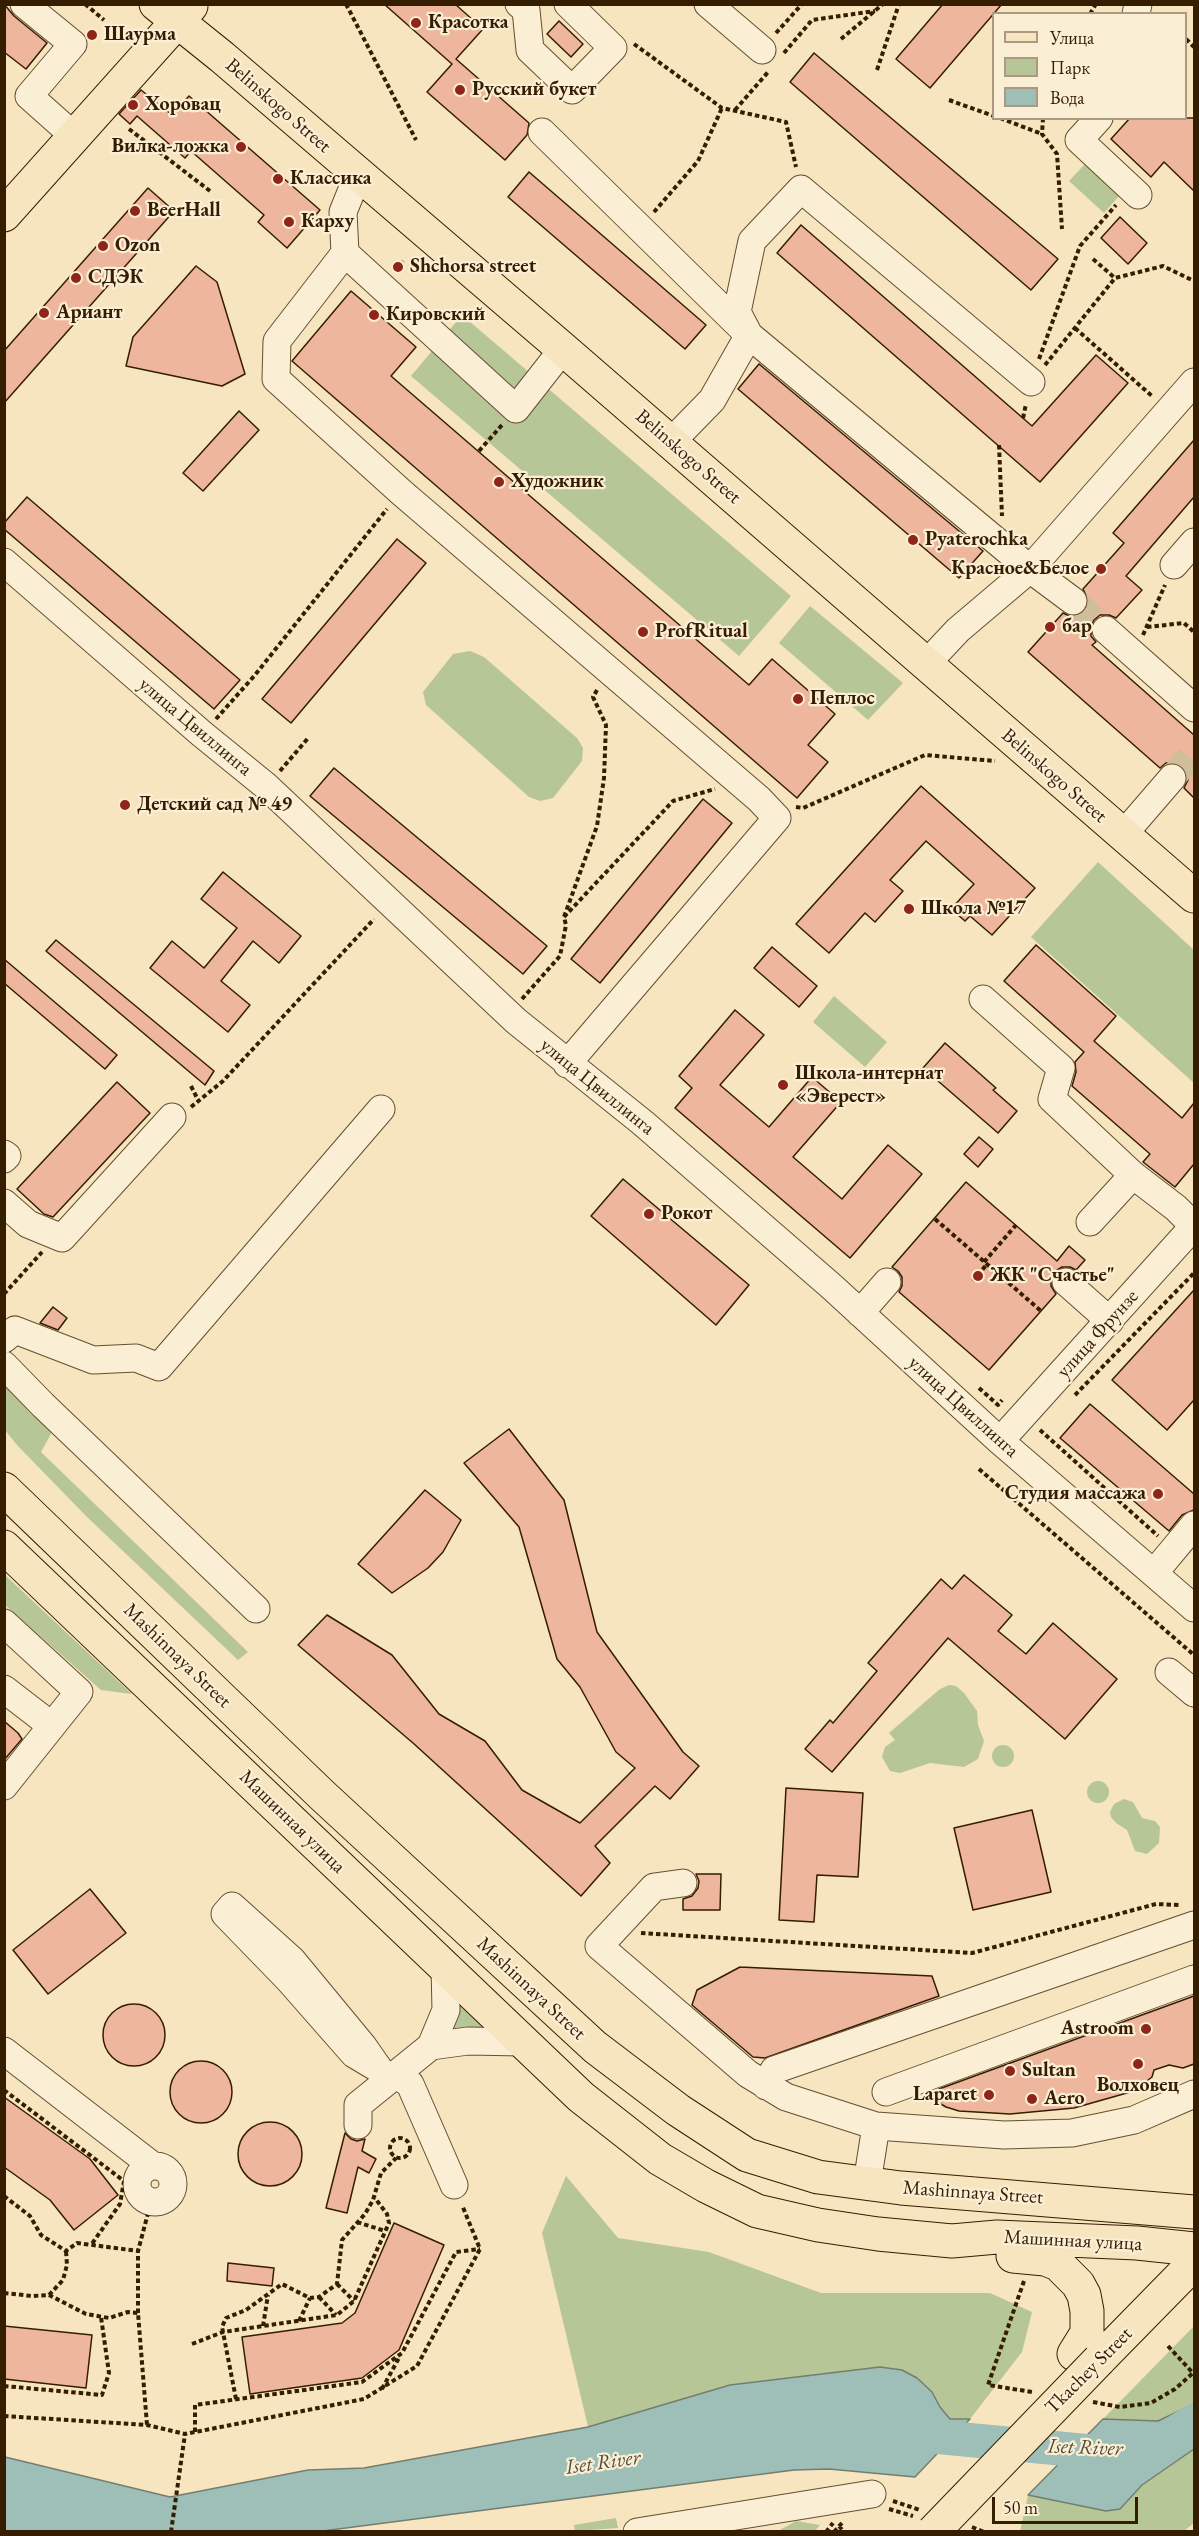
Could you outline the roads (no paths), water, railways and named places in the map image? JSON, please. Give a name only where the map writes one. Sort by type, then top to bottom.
[{"type":"main road","points":[[4,215],[74,136],[175,10]]},
{"type":"main road","name":"Belinskogo Street","points":[[175,10],[222,57],[927,663],[1122,836],[1194,896]]},
{"type":"main road","name":"Mashinnaya Street","points":[[4,1489],[330,1803],[595,2048],[678,2110],[747,2155],[818,2177],[867,2184],[1194,2212]]},
{"type":"main road","name":"Машинная улица","points":[[4,1547],[522,2042]]},
{"type":"main road","points":[[522,2042],[581,2097],[660,2159],[706,2186],[758,2211],[818,2225],[878,2234],[952,2241],[973,2254],[1046,2259],[1058,2264],[1071,2274],[1084,2295],[1087,2311],[1087,2357],[1027,2433],[941,2523]]},
{"type":"main road","name":"Машинная улица","points":[[952,2241],[997,2237],[1137,2243],[1194,2249]]},
{"type":"main road","name":"Tkachey Street","points":[[1087,2357],[1194,2262]]},
{"type":"street","points":[[24,4],[73,44],[29,96],[74,136]]},
{"type":"street","points":[[519,4],[526,10],[530,50],[572,90],[613,48],[568,4]]},
{"type":"street","points":[[708,4],[772,57]]},
{"type":"street","points":[[1097,120],[1079,140],[1134,192]]},
{"type":"street","points":[[542,132],[641,227],[749,336],[1030,569],[1073,601]]},
{"type":"street","points":[[358,175],[343,212],[345,253],[277,341],[276,379],[401,492],[759,799],[777,818],[567,1064]]},
{"type":"street","points":[[749,336],[737,312],[752,241],[801,189],[1031,382]]},
{"type":"street","points":[[345,253],[516,409],[562,349]]},
{"type":"street","points":[[670,442],[712,400],[749,336]]},
{"type":"street","points":[[927,663],[958,630],[1030,569],[1194,382]]},
{"type":"street","points":[[1174,565],[1194,542]]},
{"type":"street","name":"улица Цвиллинга","points":[[4,562],[202,734],[266,786],[389,904],[509,1014],[567,1064],[642,1123],[862,1315],[1000,1441],[1194,1608]]},
{"type":"street","points":[[1106,630],[1194,708]]},
{"type":"street","points":[[1122,836],[1172,778]]},
{"type":"street","points":[[983,999],[1061,1068],[1052,1099],[1133,1175],[1176,1208],[1194,1226]]},
{"type":"street","points":[[4,1339],[15,1330],[93,1360],[136,1358],[159,1367],[381,1109]]},
{"type":"street","points":[[4,1203],[28,1224],[62,1238],[172,1117]]},
{"type":"street","points":[[4,1154],[7,1156],[4,1159]]},
{"type":"street","points":[[1090,1222],[1133,1175]]},
{"type":"street","name":"улица Фрунзе","points":[[1000,1441],[1194,1226]]},
{"type":"street","points":[[1066,1282],[1110,1321]]},
{"type":"street","points":[[862,1315],[889,1284]]},
{"type":"street","points":[[4,1365],[256,1609]]},
{"type":"street","points":[[1154,1573],[1194,1525]]},
{"type":"street","points":[[4,1623],[79,1692],[4,1786]]},
{"type":"street","points":[[1169,1672],[1194,1693]]},
{"type":"street","points":[[4,1689],[52,1726]]},
{"type":"street","points":[[683,1892],[654,1887],[599,1946],[748,2074],[786,2097],[876,2126],[1004,2135],[1072,2133],[1134,2120],[1194,2094]]},
{"type":"street","points":[[388,2074],[292,1960],[232,1906],[225,1914],[289,1980],[354,2054],[388,2074],[410,2084],[454,2185]]},
{"type":"street","points":[[766,2086],[774,2070],[1192,1920]]},
{"type":"street","points":[[431,2046],[446,2010],[445,1968]]},
{"type":"street","points":[[886,2092],[1194,1979]]},
{"type":"street","points":[[358,2125],[358,2105],[388,2074],[431,2046],[468,2041],[522,2042]]},
{"type":"street","points":[[4,2051],[153,2166],[140,2173],[137,2179],[140,2193],[151,2202]]},
{"type":"street","points":[[867,2184],[876,2126]]},
{"type":"street","points":[[637,2532],[872,2494]]},
{"type":"water","points":[[880,2367],[902,2370],[917,2378],[932,2392],[950,2419],[970,2419],[915,2477],[829,2469],[794,2470],[315,2532],[5,2531],[5,2457],[170,2497],[308,2470],[364,2468],[588,2427],[730,2385]]},
{"type":"water","points":[[1194,2404],[1194,2449],[1142,2485],[1120,2509],[1106,2511],[1028,2495],[1103,2419],[1158,2421]]},
{"type":"waterway","name":"Iset River","points":[[906,2434],[1118,2454],[1158,2443],[1194,2421]]},
{"type":"tunnel","points":[[1073,601],[1106,630]]},
{"type":"tunnel","points":[[1172,778],[1194,752]]},
{"type":"place","name":"Красотка","points":[[416,23]]},
{"type":"place","name":"Шаурма","points":[[92,35]]},
{"type":"place","name":"Русский букет","points":[[460,90]]},
{"type":"place","name":"Хоровац","points":[[133,105]]},
{"type":"place","name":"Вилка-ложка","points":[[241,147]]},
{"type":"place","name":"Классика","points":[[278,179]]},
{"type":"place","name":"BeerHall","points":[[135,211]]},
{"type":"place","name":"Карху","points":[[289,222]]},
{"type":"place","name":"Ozon","points":[[103,246]]},
{"type":"place","name":"Shchorsa street","points":[[398,267]]},
{"type":"place","name":"СДЭК","points":[[76,278]]},
{"type":"place","name":"Ариант","points":[[44,313]]},
{"type":"place","name":"Кировский","points":[[374,315]]},
{"type":"place","name":"Художник","points":[[499,482]]},
{"type":"place","name":"Pyaterochka","points":[[913,540]]},
{"type":"place","name":"Красное&Белое","points":[[1101,569]]},
{"type":"place","name":"бар","points":[[1050,627]]},
{"type":"place","name":"ProfRitual","points":[[643,632]]},
{"type":"place","name":"Пеплос","points":[[798,699]]},
{"type":"place","name":"Детский сад № 49","points":[[125,805]]},
{"type":"place","name":"Школа №17","points":[[909,909]]},
{"type":"place","name":"Школа-интернат «Эверест»","points":[[783,1085]]},
{"type":"place","name":"Рокот","points":[[649,1214]]},
{"type":"place","name":"ЖК \"Счастье\"","points":[[978,1276]]},
{"type":"place","name":"Студия массажа","points":[[1158,1494]]},
{"type":"place","name":"Astroom","points":[[1146,2029]]},
{"type":"place","name":"Волховец","points":[[1138,2064]]},
{"type":"place","name":"Sultan","points":[[1010,2071]]},
{"type":"place","name":"Laparet","points":[[989,2095]]},
{"type":"place","name":"Aero","points":[[1032,2099]]}]
